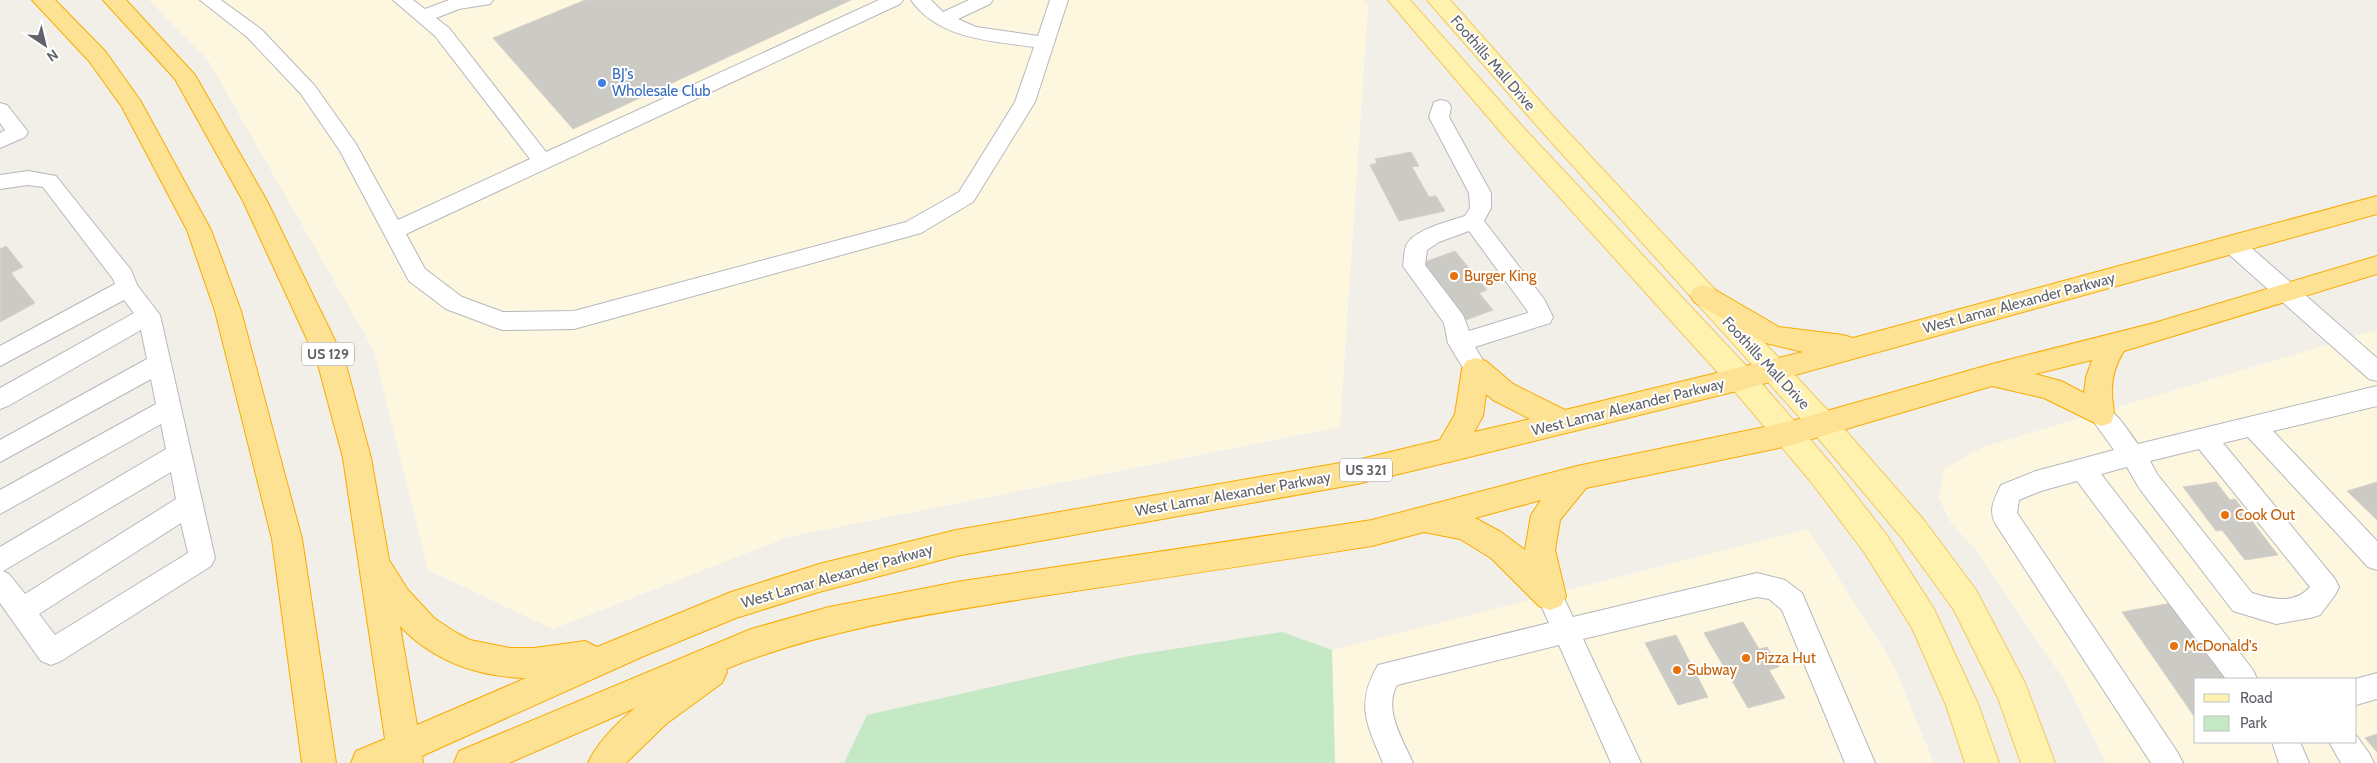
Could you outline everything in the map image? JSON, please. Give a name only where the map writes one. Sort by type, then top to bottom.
[{"type":"highway","points":[[43,0],[97,56],[132,105],[199,230],[228,311],[287,539],[319,763]]},
{"type":"highway","name":"US 129","points":[[114,0],[184,75],[256,201],[331,360],[357,458],[404,755]]},
{"type":"highway","name":"West Lamar Alexander Parkway","points":[[368,763],[404,755],[634,646],[731,606],[819,578],[956,542],[1357,472],[1449,450],[1773,371],[2377,205]]},
{"type":"highway","points":[[471,763],[762,639],[829,621],[962,596],[1372,533],[1577,478],[1788,434],[1992,375],[2115,343],[2377,265]]},
{"type":"highway","points":[[1703,295],[1771,335],[1790,340],[1862,346]]},
{"type":"highway","points":[[2101,415],[2098,401],[2098,382],[2104,361],[2115,343]]},
{"type":"highway","points":[[1476,369],[1503,392],[1562,422]]},
{"type":"highway","points":[[1449,450],[1469,416],[1476,369]]},
{"type":"highway","points":[[1992,375],[2051,389],[2101,415]]},
{"type":"highway","points":[[1550,596],[1540,550],[1546,515],[1577,478]]},
{"type":"highway","points":[[1422,519],[1465,528],[1492,542],[1517,560],[1550,596]]},
{"type":"highway","points":[[374,560],[403,608],[433,637],[467,655],[502,662],[554,662],[634,646]]},
{"type":"highway","points":[[605,763],[622,741],[684,690],[762,639]]},
{"type":"main road","name":"Foothills Mall Drive","points":[[1399,0],[1514,131],[1741,379],[1788,434],[1875,544],[1924,619],[1962,704],[1982,763]]},
{"type":"main road","name":"Foothills Mall Drive","points":[[1438,0],[1703,295],[1822,423],[1912,528],[1965,600],[2013,694],[2038,763]]},
{"type":"lane","points":[[209,0],[254,33],[308,90],[350,149],[416,275],[454,303],[502,321],[574,320],[908,229],[966,197],[1025,102],[1059,0]]},
{"type":"lane","points":[[402,0],[442,32],[543,162]]},
{"type":"lane","points":[[422,17],[455,4],[484,0]]},
{"type":"lane","points":[[393,231],[894,0]]},
{"type":"lane","points":[[920,0],[943,19],[972,32],[1045,43]]},
{"type":"lane","points":[[943,19],[984,0]]},
{"type":"lane","points":[[1441,107],[1439,117],[1480,193],[1482,204],[1480,212],[1474,221],[1431,236],[1417,246],[1414,266],[1455,321],[1460,343],[1476,369]]},
{"type":"lane","points":[[0,110],[18,132],[0,141]]},
{"type":"lane","points":[[0,182],[28,178],[49,181],[124,276],[127,288],[149,315],[202,558],[52,652],[0,582]]},
{"type":"lane","points":[[1460,343],[1542,317],[1536,305],[1474,221]]},
{"type":"lane","points":[[2232,244],[2377,372]]},
{"type":"lane","points":[[0,357],[127,288]]},
{"type":"lane","points":[[0,399],[149,315]]},
{"type":"lane","points":[[0,452],[160,362]]},
{"type":"lane","points":[[2168,763],[2004,515],[2005,504],[2010,493],[2036,482],[2082,469],[2377,396]]},
{"type":"lane","points":[[0,502],[169,408]]},
{"type":"lane","points":[[2101,415],[2133,456],[2148,481],[2243,602],[2276,612],[2310,606],[2326,587],[2204,438]]},
{"type":"lane","points":[[2252,426],[2377,559]]},
{"type":"lane","points":[[0,561],[180,454]]},
{"type":"lane","points":[[2082,469],[2242,678]]},
{"type":"lane","points":[[21,611],[190,504]]},
{"type":"lane","points":[[1398,763],[1378,713],[1378,690],[1388,674],[1757,585],[1776,588],[1792,602],[1860,763]]},
{"type":"lane","points":[[1550,596],[1626,763]]},
{"type":"lane","points":[[2357,692],[2377,686]]},
{"type":"lane","points":[[2286,743],[2294,763]]},
{"type":"lane","points":[[2344,743],[2359,763]]},
{"type":"shaded area","points":[[149,0],[1362,0],[1368,7],[1340,427],[788,537],[553,629],[428,570],[374,351],[208,60]]},
{"type":"shaded area","points":[[2377,330],[2377,763],[2106,763],[2067,684],[1976,551],[1949,520],[1939,497],[1944,469],[1983,447]]},
{"type":"shaded area","points":[[1808,529],[1894,666],[1934,763],[1335,763],[1332,650]]},
{"type":"green space","points":[[1282,632],[1332,650],[1335,763],[844,763],[867,715],[1129,656]]},
{"type":"building","name":"BJ's Wholesale Club","points":[[585,0],[851,0],[573,129],[493,38]]},
{"type":"building","points":[[1411,152],[1419,166],[1412,167],[1429,197],[1436,196],[1445,211],[1399,221],[1370,165],[1377,163],[1375,159]]},
{"type":"building","points":[[6,246],[23,267],[11,273],[35,303],[0,322],[0,249]]},
{"type":"building","name":"Burger King","points":[[1455,251],[1487,290],[1479,293],[1493,310],[1466,320],[1422,263]]},
{"type":"building","name":"Cook Out","points":[[2216,482],[2230,500],[2235,499],[2278,555],[2245,560],[2222,530],[2216,531],[2183,487]]},
{"type":"building","points":[[2377,482],[2377,520],[2347,491]]},
{"type":"building","name":"McDonald's","points":[[2172,603],[2226,678],[2194,678],[2194,716],[2122,612]]},
{"type":"building","name":"Pizza Hut","points":[[1743,622],[1759,649],[1767,647],[1779,667],[1769,670],[1785,698],[1748,708],[1704,633]]},
{"type":"building","name":"Subway","points":[[1676,635],[1708,697],[1678,705],[1645,643]]},
{"type":"building","points":[[2377,734],[2377,752],[2365,738]]},
{"type":"place","name":"BJ's Wholesale Club","points":[[602,83]]},
{"type":"place","name":"Burger King","points":[[1454,276]]},
{"type":"place","name":"Cook Out","points":[[2225,515]]},
{"type":"place","name":"McDonald's","points":[[2174,646]]},
{"type":"place","name":"Pizza Hut","points":[[1746,658]]},
{"type":"place","name":"Subway","points":[[1677,670]]}]
